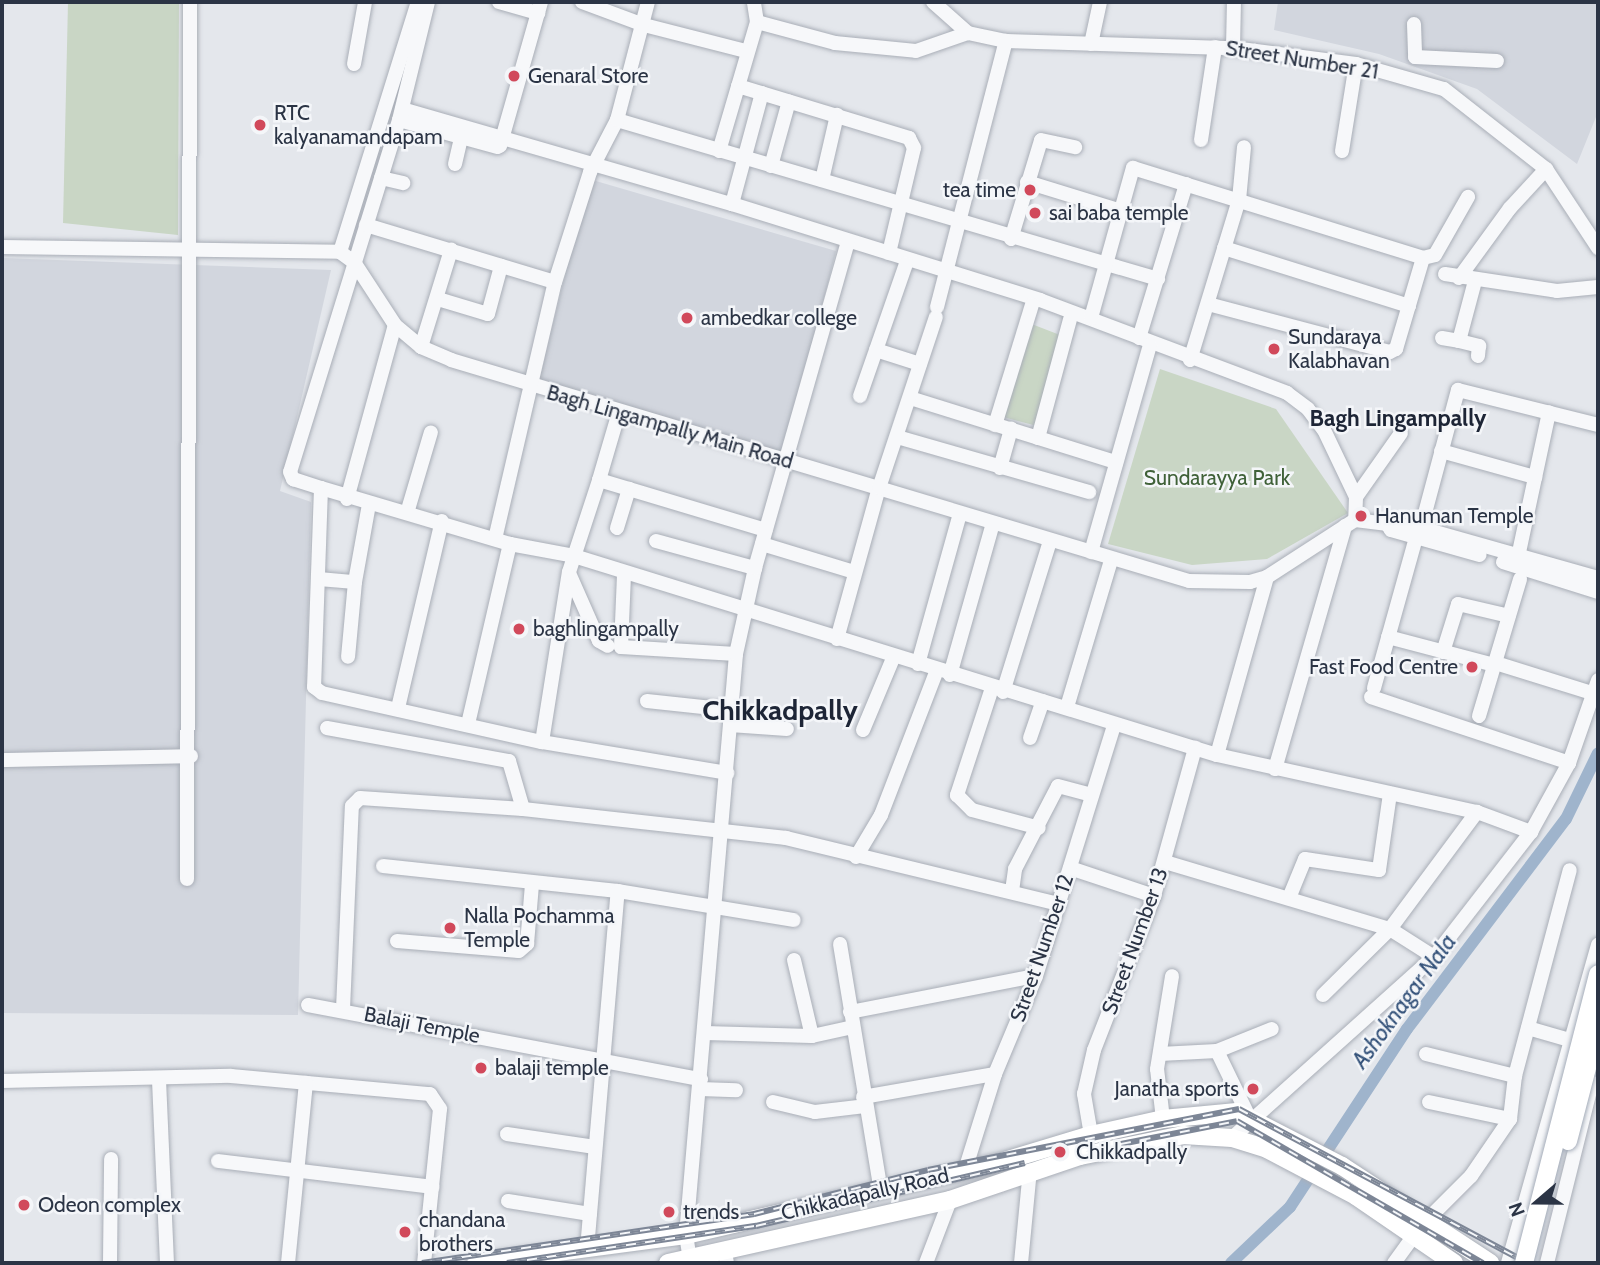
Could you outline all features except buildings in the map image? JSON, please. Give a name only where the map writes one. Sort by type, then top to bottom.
[{"type":"main road","points":[[1524,1263],[1598,974]]},
{"type":"main road","points":[[1535,1263],[1598,1026]]},
{"type":"main road","name":"Chikkadapally Road","points":[[476,1263],[686,1235],[881,1191],[1091,1135],[1163,1119],[1237,1112],[1342,1166],[1490,1263]]},
{"type":"main road","name":"Chikkadapally Road","points":[[668,1263],[726,1258],[950,1200],[1030,1170],[1163,1137],[1232,1138],[1267,1149],[1356,1196],[1454,1263]]},
{"type":"street","points":[[187,879],[191,755],[190,2]]},
{"type":"street","points":[[354,64],[365,2]]},
{"type":"street","points":[[2,247],[191,252],[341,252],[418,2]]},
{"type":"street","points":[[428,2],[401,115],[290,472],[293,479],[347,499],[442,521],[510,544],[574,556],[624,575],[745,608],[998,690],[1067,707],[1114,725],[1217,755],[1477,812],[1531,832]]},
{"type":"street","points":[[499,2],[539,7],[501,143]]},
{"type":"street","points":[[582,2],[643,25],[746,51]]},
{"type":"street","points":[[495,539],[555,282],[592,168],[617,120],[648,2]]},
{"type":"street","points":[[719,151],[746,51],[757,22],[754,2]]},
{"type":"street","points":[[1091,44],[1100,2]]},
{"type":"street","points":[[1233,48],[1234,2]]},
{"type":"street","name":"Street Number 21","points":[[941,5],[968,33],[1006,41],[1233,48],[1356,64],[1444,89],[1546,169],[1598,248]]},
{"type":"street","points":[[757,22],[835,43],[916,51],[968,33]]},
{"type":"street","points":[[1414,24],[1415,57],[1497,61]]},
{"type":"street","points":[[837,639],[879,488],[937,312],[958,219],[1006,41]]},
{"type":"street","points":[[1200,139],[1215,47]]},
{"type":"street","points":[[1342,151],[1356,64]]},
{"type":"street","points":[[738,86],[912,141],[902,203],[889,253]]},
{"type":"street","points":[[732,204],[762,93]]},
{"type":"street","points":[[771,166],[789,101]]},
{"type":"street","points":[[401,115],[461,137],[501,143]]},
{"type":"street","points":[[401,115],[732,204],[906,264],[1091,318],[1190,360],[1286,393],[1308,409],[1324,429],[1356,497]]},
{"type":"street","points":[[821,180],[837,116]]},
{"type":"street","points":[[617,120],[958,219],[1011,239],[1158,279]]},
{"type":"street","points":[[455,164],[461,137]]},
{"type":"street","points":[[1011,239],[1041,140],[1075,147]]},
{"type":"street","points":[[1190,360],[1239,200],[1244,147]]},
{"type":"street","points":[[592,168],[889,253],[1136,345],[1144,342]]},
{"type":"street","points":[[1091,318],[1133,168],[1423,258],[1435,255],[1468,197]]},
{"type":"street","points":[[1546,169],[1452,276],[1557,291],[1598,287]]},
{"type":"street","points":[[381,178],[403,183]]},
{"type":"street","points":[[1027,182],[1121,211]]},
{"type":"street","points":[[1091,552],[1116,462],[1158,279],[1186,184]]},
{"type":"street","points":[[366,225],[555,282]]},
{"type":"street","points":[[690,1260],[686,1235],[736,654],[755,568],[788,461],[847,243]]},
{"type":"street","points":[[1224,248],[1409,306]]},
{"type":"street","points":[[421,347],[451,250]]},
{"type":"street","name":"Bagh Lingampally Main Road","points":[[341,252],[354,262],[395,325],[421,347],[531,386],[1189,581],[1250,582],[1267,577],[1350,523]]},
{"type":"street","points":[[1208,304],[1390,352],[1396,349],[1423,258]]},
{"type":"street","points":[[860,396],[906,264]]},
{"type":"street","points":[[438,299],[488,314],[501,265]]},
{"type":"street","points":[[1459,341],[1475,281]]},
{"type":"street","points":[[995,425],[1032,305]]},
{"type":"street","points":[[1038,438],[1070,319]]},
{"type":"street","points":[[347,499],[395,325]]},
{"type":"street","points":[[1442,338],[1479,346],[1478,356]]},
{"type":"street","points":[[876,350],[920,364]]},
{"type":"street","points":[[1569,763],[1373,692],[1458,390],[1598,425]]},
{"type":"street","points":[[910,398],[1116,462]]},
{"type":"street","points":[[542,742],[569,572],[619,412]]},
{"type":"street","points":[[1518,557],[1549,412]]},
{"type":"street","points":[[1000,468],[1011,429]]},
{"type":"street","points":[[407,513],[431,432]]},
{"type":"street","points":[[1275,769],[1356,497],[1401,433]]},
{"type":"street","points":[[897,437],[1089,492]]},
{"type":"street","points":[[1441,451],[1535,477]]},
{"type":"street","points":[[599,480],[764,537],[855,572]]},
{"type":"street","points":[[321,488],[315,691],[542,742],[727,773]]},
{"type":"street","points":[[617,528],[629,489]]},
{"type":"street","points":[[348,657],[355,582],[369,504]]},
{"type":"street","points":[[918,664],[960,514]]},
{"type":"street","points":[[398,708],[442,521]]},
{"type":"street","points":[[1350,523],[1387,524],[1394,521],[1418,533],[1598,592]]},
{"type":"street","points":[[856,857],[881,815],[944,673],[993,523]]},
{"type":"street","points":[[1418,533],[1598,578]]},
{"type":"street","points":[[656,541],[755,568]]},
{"type":"street","points":[[1039,828],[972,810],[957,796],[998,690],[1050,541]]},
{"type":"street","points":[[468,724],[510,544]]},
{"type":"street","points":[[1067,707],[1111,560]]},
{"type":"street","points":[[569,572],[599,641],[608,646]]},
{"type":"street","points":[[624,575],[621,647],[736,654]]},
{"type":"street","points":[[1217,755],[1267,577]]},
{"type":"street","points":[[319,579],[355,582]]},
{"type":"street","points":[[1479,716],[1498,665],[1520,579]]},
{"type":"street","points":[[1443,652],[1458,604],[1509,616]]},
{"type":"street","points":[[1232,1138],[1250,1119],[1434,957],[1531,832],[1569,763],[1597,687],[1388,637]]},
{"type":"street","points":[[863,730],[894,656]]},
{"type":"street","points":[[647,701],[731,710]]},
{"type":"street","points":[[1030,738],[1043,701]]},
{"type":"street","points":[[730,725],[787,729]]},
{"type":"street","name":"Street Number 12","points":[[965,1170],[995,1074],[1036,976],[1114,725]]},
{"type":"street","points":[[327,727],[509,761],[523,809]]},
{"type":"street","name":"Street Number 13","points":[[1091,1135],[1084,1094],[1094,1050],[1154,897],[1195,748]]},
{"type":"street","points":[[2,760],[191,755]]},
{"type":"street","points":[[1012,891],[1015,869],[1039,828],[1058,786],[1092,794]]},
{"type":"street","points":[[1289,898],[1304,859],[1379,870],[1390,794]]},
{"type":"street","points":[[344,1009],[348,864],[355,802],[366,797],[523,809],[720,833],[786,838],[1059,904]]},
{"type":"street","points":[[1324,995],[1390,929],[1477,812]]},
{"type":"street","points":[[1165,862],[1390,929],[1434,957]]},
{"type":"street","points":[[383,866],[532,884],[618,891],[714,909],[794,920]]},
{"type":"street","points":[[1070,868],[1154,897]]},
{"type":"street","points":[[1425,1222],[1471,1177],[1510,1119],[1515,1076],[1570,870]]},
{"type":"street","points":[[397,941],[519,951],[527,944],[532,884]]},
{"type":"street","points":[[587,1249],[595,1147],[606,1062],[618,891]]},
{"type":"street","points":[[840,944],[881,1191]]},
{"type":"street","points":[[1508,1263],[1598,944]]},
{"type":"street","points":[[794,960],[811,1036]]},
{"type":"street","points":[[850,1012],[1036,976]]},
{"type":"street","points":[[1163,1119],[1160,1054],[1172,976]]},
{"type":"street","name":"Balaji Temple","points":[[307,1004],[344,1009],[736,1090]]},
{"type":"street","points":[[705,1033],[811,1036],[853,1027]]},
{"type":"street","points":[[1528,1028],[1598,1049]]},
{"type":"street","points":[[1160,1054],[1217,1051],[1272,1029]]},
{"type":"street","points":[[1217,1051],[1250,1119]]},
{"type":"street","points":[[1426,1054],[1515,1076]]},
{"type":"street","points":[[1547,1263],[1598,1058]]},
{"type":"street","points":[[773,1102],[815,1112],[995,1074]]},
{"type":"street","points":[[2,1081],[159,1080],[231,1076],[430,1094],[437,1100],[440,1109],[424,1263]]},
{"type":"street","points":[[159,1080],[167,1263]]},
{"type":"street","points":[[288,1263],[306,1083]]},
{"type":"street","points":[[1429,1101],[1510,1119]]},
{"type":"street","points":[[508,1134],[595,1147]]},
{"type":"street","points":[[110,1263],[111,1159]]},
{"type":"street","points":[[218,1161],[432,1187]]},
{"type":"street","points":[[1021,1263],[1030,1170]]},
{"type":"street","points":[[926,1263],[950,1200]]},
{"type":"street","points":[[508,1201],[590,1213]]},
{"type":"street","points":[[1394,1263],[1413,1237]]},
{"type":"shaded area","points":[[1278,2],[1598,2],[1598,112],[1577,164],[1477,89],[1379,54],[1274,30]]},
{"type":"shaded area","name":"ambedkar college","points":[[589,179],[836,251],[785,453],[538,384]]},
{"type":"shaded area","points":[[2,258],[331,270],[280,491],[311,502],[298,1015],[2,1013]]},
{"type":"green space","points":[[68,2],[179,2],[178,235],[63,223]]},
{"type":"green space","points":[[1029,323],[1060,335],[1037,426],[1003,417]]},
{"type":"green space","name":"Sundarayya Park","points":[[1160,369],[1276,409],[1348,513],[1267,559],[1192,565],[1108,544]]},
{"type":"waterway","name":"Ashoknagar Nala","points":[[1231,1263],[1290,1207],[1407,1029],[1566,819],[1598,753]]},
{"type":"railway","points":[[422,1263],[754,1214],[928,1170],[1239,1109],[1528,1263]]},
{"type":"railway","points":[[1121,1144],[1237,1121],[1483,1263]]},
{"type":"railway","points":[[507,1263],[756,1226],[1025,1163]]},
{"type":"place","name":"Genaral Store","points":[[514,76]]},
{"type":"place","name":"RTC kalyanamandapam","points":[[260,125]]},
{"type":"place","name":"tea time","points":[[1030,190]]},
{"type":"place","name":"sai baba temple","points":[[1035,213]]},
{"type":"place","name":"ambedkar college","points":[[687,318]]},
{"type":"place","name":"Sundaraya Kalabhavan","points":[[1274,349]]},
{"type":"place","name":"Hanuman Temple","points":[[1361,516]]},
{"type":"place","name":"baghlingampally","points":[[519,629]]},
{"type":"place","name":"Fast Food Centre","points":[[1472,667]]},
{"type":"place","name":"Nalla Pochamma Temple","points":[[450,928]]},
{"type":"place","name":"balaji temple","points":[[481,1068]]},
{"type":"place","name":"Janatha sports","points":[[1253,1089]]},
{"type":"place","name":"Chikkadpally","points":[[1060,1152]]},
{"type":"place","name":"Odeon complex","points":[[24,1205]]},
{"type":"place","name":"trends","points":[[669,1212]]},
{"type":"place","name":"chandana brothers","points":[[405,1232]]},
{"type":"district","name":"Bagh Lingampally","points":[[1398,418]]},
{"type":"district","name":"Chikkadpally","points":[[780,710]]}]
